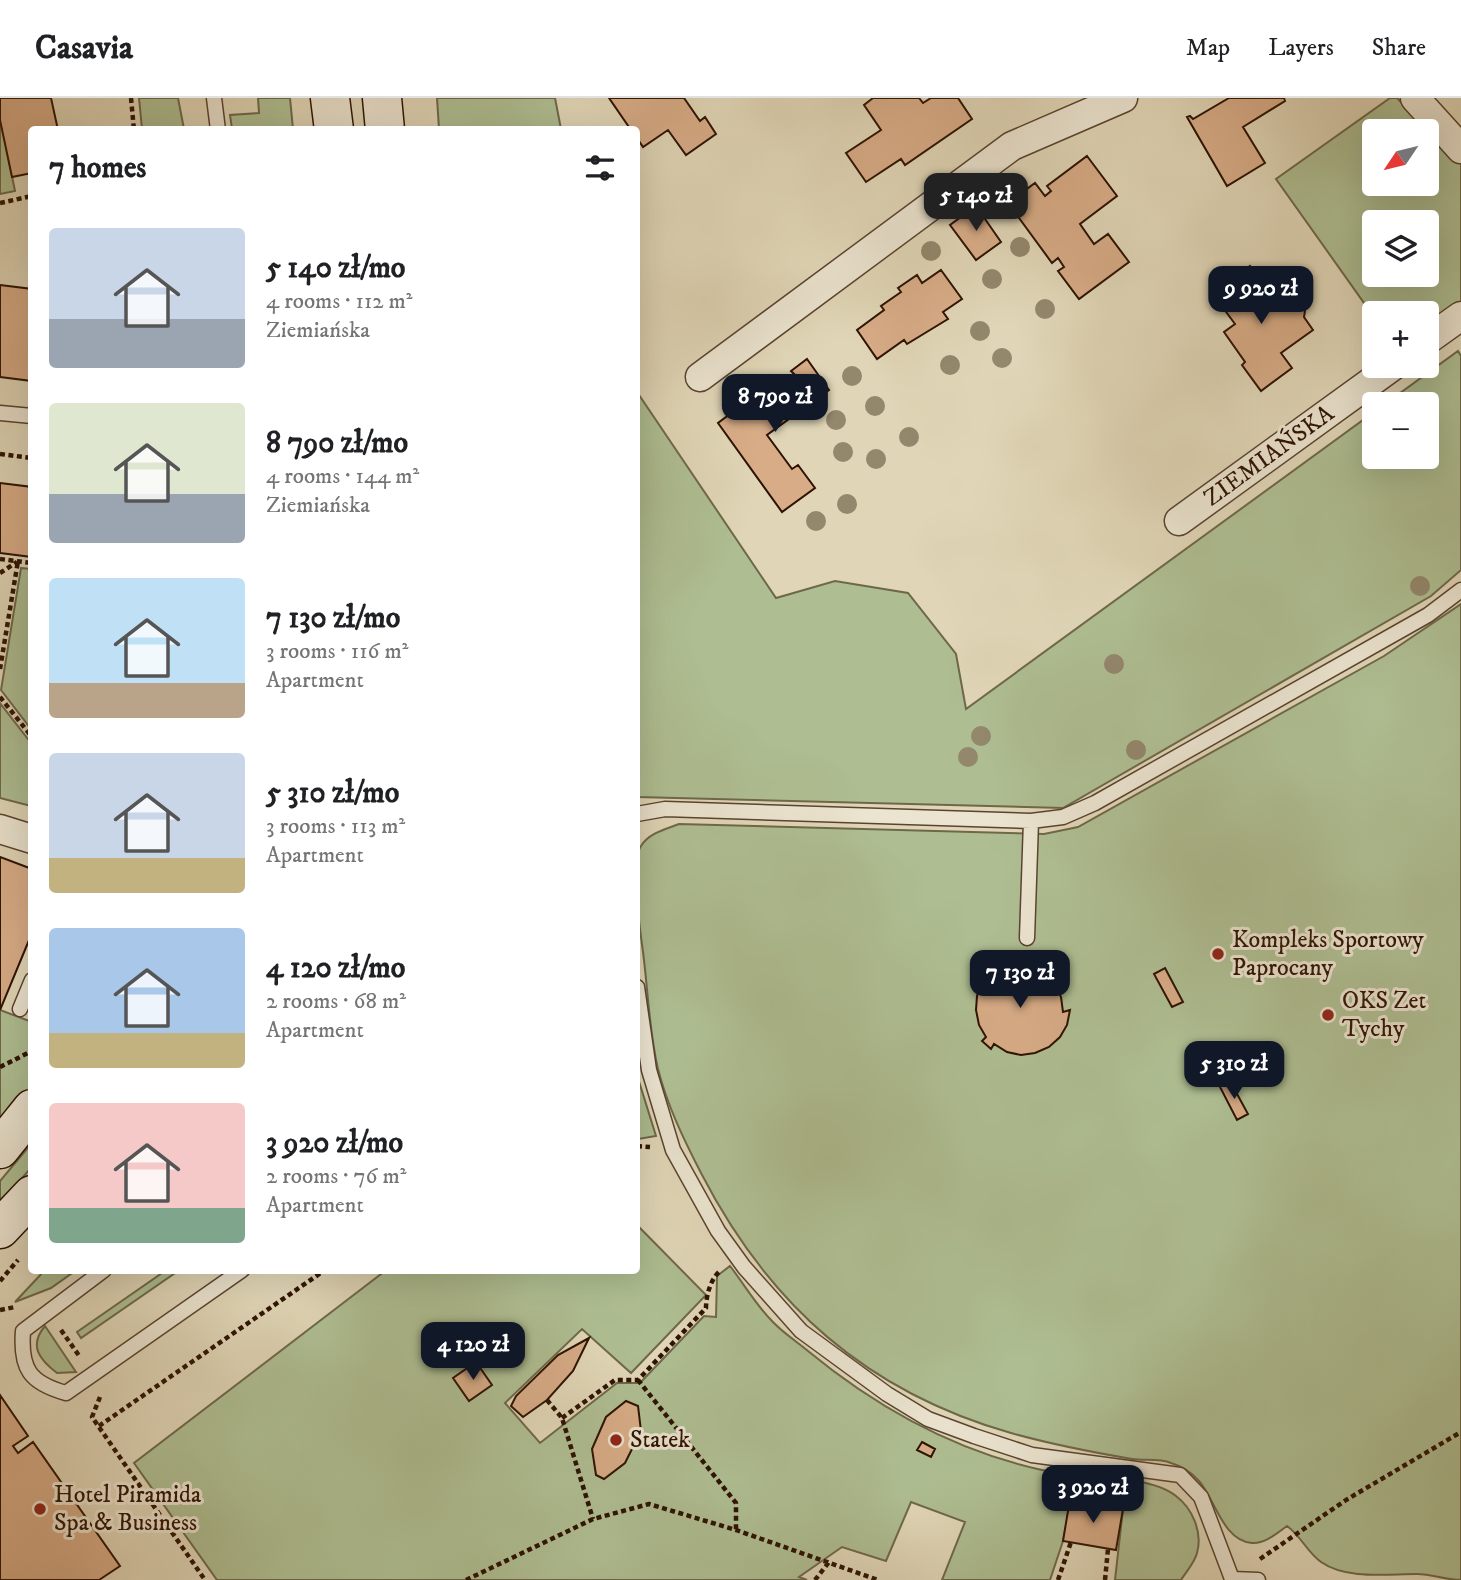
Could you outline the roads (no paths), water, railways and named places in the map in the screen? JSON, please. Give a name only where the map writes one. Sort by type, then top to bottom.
[{"type":"street","points":[[330,98],[334,126]]},
{"type":"street","points":[[382,98],[385,126]]},
{"type":"street","points":[[700,377],[1012,146],[1123,98]]},
{"type":"street","points":[[1415,98],[1461,149]]},
{"type":"street","points":[[1439,332],[1461,316]]},
{"type":"street","name":"ZIEMIAŃSKA","points":[[1179,521],[1376,378]]},
{"type":"street","points":[[0,829],[28,838]]},
{"type":"street","points":[[0,1149],[28,1114]]},
{"type":"street","points":[[0,1229],[28,1199]]},
{"type":"lane","points":[[214,98],[218,126]]},
{"type":"lane","points":[[0,413],[28,416]]},
{"type":"lane","points":[[640,813],[665,809],[1031,821],[1063,817],[1095,803],[1429,615],[1461,590]]},
{"type":"lane","points":[[1027,938],[1031,821]]},
{"type":"lane","points":[[20,1009],[28,990]]},
{"type":"lane","points":[[640,1008],[649,1070],[673,1150],[718,1231],[744,1267],[801,1331],[887,1394],[928,1419],[962,1432],[1032,1455],[1180,1475],[1201,1497],[1231,1579],[1258,1580]]},
{"type":"lane","points":[[98,1274],[47,1310],[23,1331],[21,1357],[41,1386],[66,1393],[236,1274]]},
{"type":"place","name":"Kompleks Sportowy Paprocany","points":[[1218,954]]},
{"type":"place","name":"OKS Zet Tychy","points":[[1328,1015]]},
{"type":"place","name":"Statek","points":[[616,1440]]},
{"type":"place","name":"Hotel Piramida Spa & Business","points":[[40,1509]]}]
